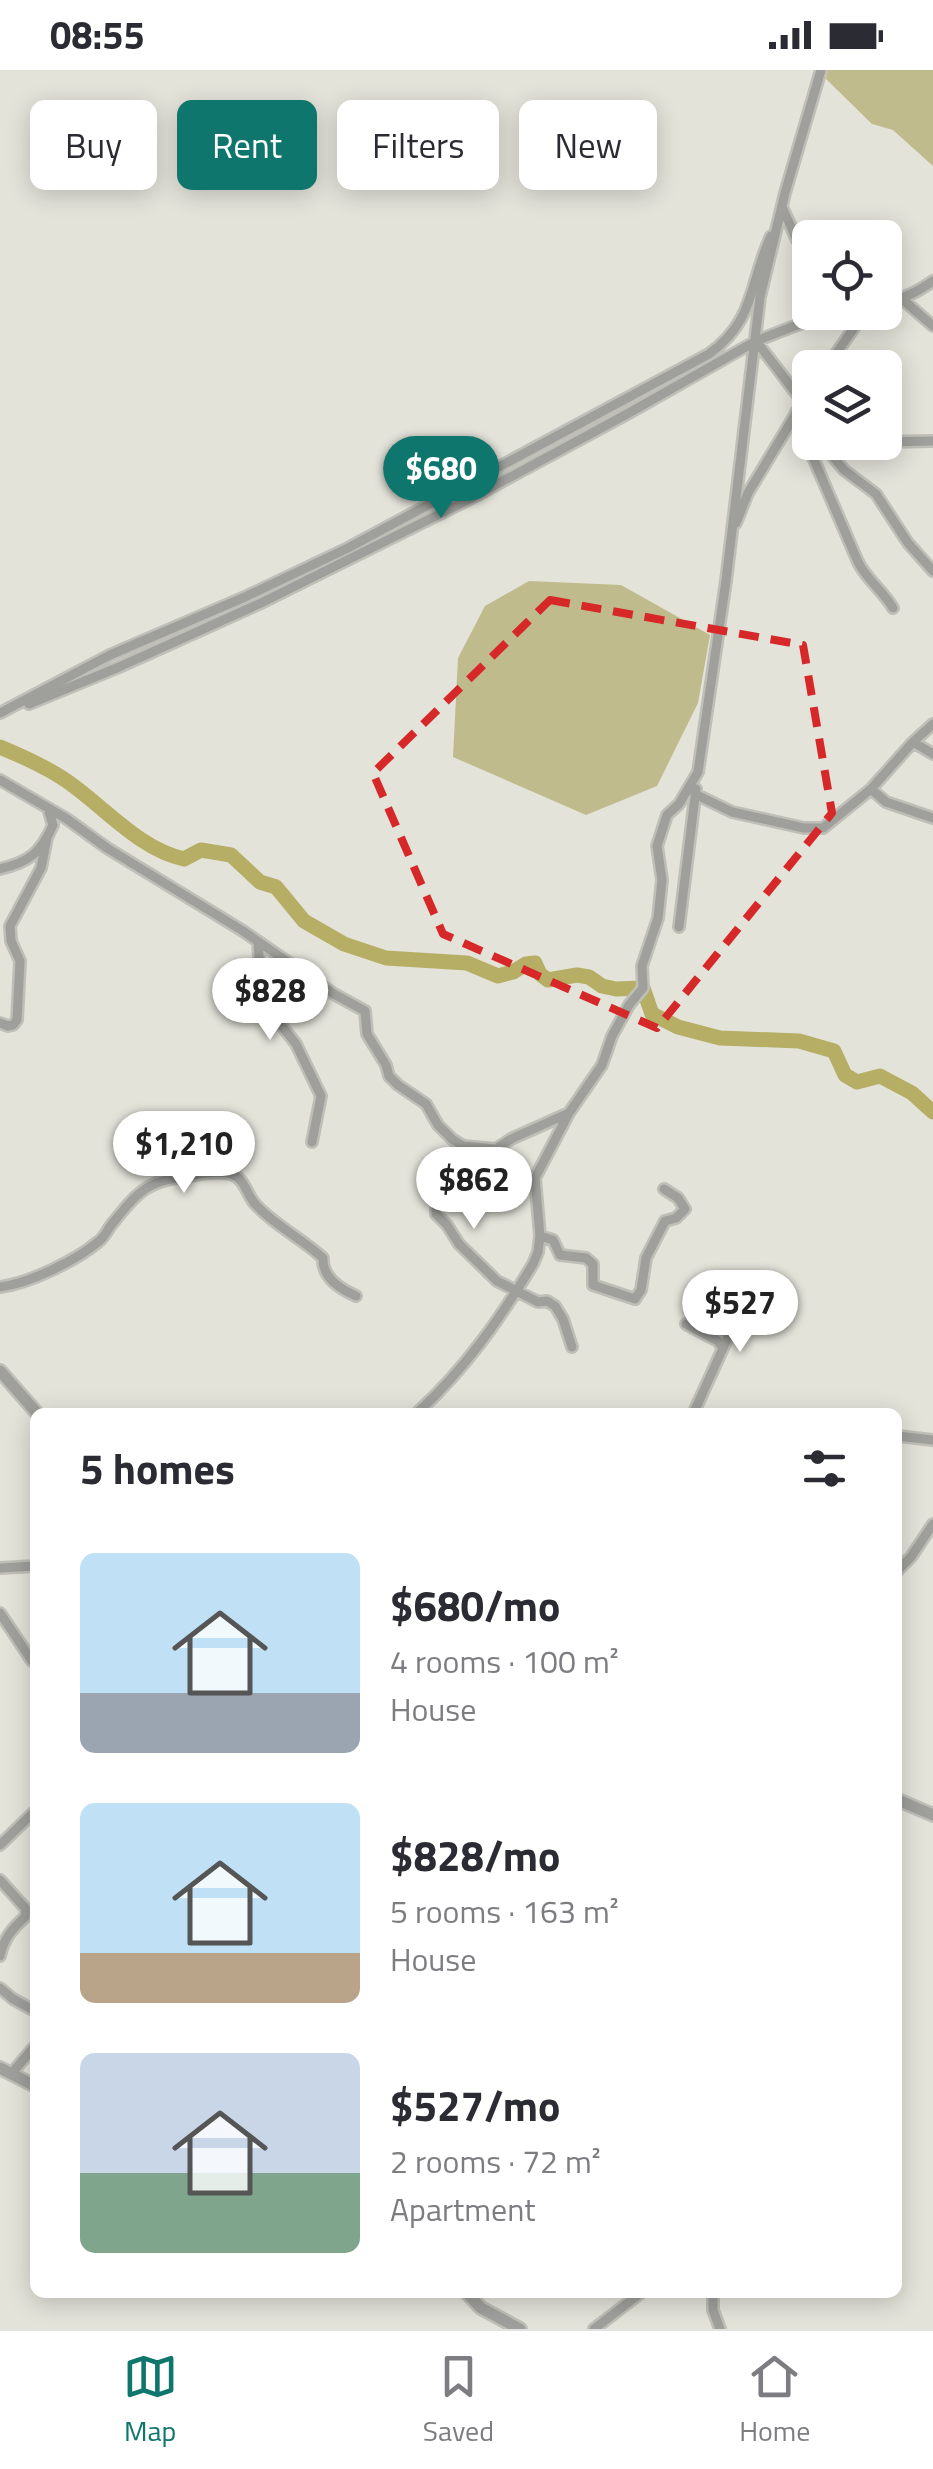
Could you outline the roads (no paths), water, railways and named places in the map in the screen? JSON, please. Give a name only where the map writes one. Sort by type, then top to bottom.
[{"type":"street","points":[[679,927],[760,297],[820,70]]},
{"type":"street","points":[[782,207],[792,229]]},
{"type":"street","points":[[0,715],[110,655],[348,548],[708,354],[736,330],[745,313],[762,256],[778,221]]},
{"type":"street","points":[[933,281],[902,299],[933,326]]},
{"type":"street","points":[[0,715],[85,682],[261,603],[466,501],[756,341],[792,328]]},
{"type":"street","points":[[756,341],[792,386]]},
{"type":"street","points":[[732,535],[748,493],[792,419]]},
{"type":"street","points":[[902,442],[933,442]]},
{"type":"street","points":[[814,460],[864,574],[884,592],[893,608]]},
{"type":"street","points":[[836,460],[876,494],[908,544],[933,571]]},
{"type":"street","points":[[695,794],[732,812],[814,829],[826,826],[871,789],[933,724]]},
{"type":"street","points":[[913,742],[933,754]]},
{"type":"street","points":[[422,1408],[457,1374],[516,1292],[538,1252],[535,1178],[568,1113],[602,1066],[612,1036],[642,988],[642,966],[660,906],[662,880],[657,846],[667,816],[680,804],[698,772]]},
{"type":"street","points":[[0,780],[365,1011],[367,1034],[389,1076],[426,1104],[452,1139],[464,1146],[495,1149]]},
{"type":"street","points":[[871,789],[886,802],[933,818]]},
{"type":"street","points":[[0,1023],[8,1026],[17,1020],[20,961],[11,941],[10,926],[40,868],[53,826],[48,809]]},
{"type":"street","points":[[0,869],[30,858],[47,838]]},
{"type":"street","points":[[258,942],[266,1007],[296,1044],[321,1096],[312,1142]]},
{"type":"street","points":[[568,1113],[495,1149],[470,1169],[436,1209],[436,1214],[448,1225],[458,1244],[497,1282],[538,1302],[556,1306],[572,1347]]},
{"type":"street","points":[[0,1287],[51,1270],[102,1240],[128,1202],[147,1186],[169,1178],[209,1173],[231,1174],[243,1182],[255,1204],[323,1258],[322,1267],[328,1276],[356,1296]]},
{"type":"street","points":[[540,1236],[553,1240],[560,1255],[586,1258],[593,1264],[593,1285],[635,1299],[646,1258],[665,1221],[686,1209],[678,1198],[664,1190]]},
{"type":"street","points":[[696,1408],[734,1324],[740,1287]]},
{"type":"street","points":[[686,1324],[718,1341],[722,1348]]},
{"type":"street","points":[[0,1370],[33,1408]]},
{"type":"street","points":[[902,1436],[933,1440]]},
{"type":"street","points":[[902,1566],[933,1524]]},
{"type":"street","points":[[0,1568],[30,1566]]},
{"type":"street","points":[[0,1612],[30,1659]]},
{"type":"street","points":[[902,1802],[933,1814]]},
{"type":"street","points":[[0,1845],[30,1816]]},
{"type":"street","points":[[0,1880],[26,1909],[26,1917],[10,1932],[0,1956]]},
{"type":"street","points":[[0,1988],[30,2008]]},
{"type":"street","points":[[30,2050],[6,2071],[30,2083]]},
{"type":"street","points":[[472,2298],[481,2308],[520,2329]]},
{"type":"street","points":[[594,2329],[634,2298]]},
{"type":"street","points":[[713,2298],[720,2329]]},
{"type":"waterway","points":[[0,747],[63,779],[153,847],[184,859],[201,850],[231,855],[260,882],[276,887],[304,921],[344,944],[386,958],[467,963],[498,976],[535,963],[548,980],[577,975],[616,989],[643,988],[652,1014],[678,1027],[720,1038],[799,1041],[834,1051],[845,1075],[857,1082],[880,1076],[912,1093],[933,1112]]}]
